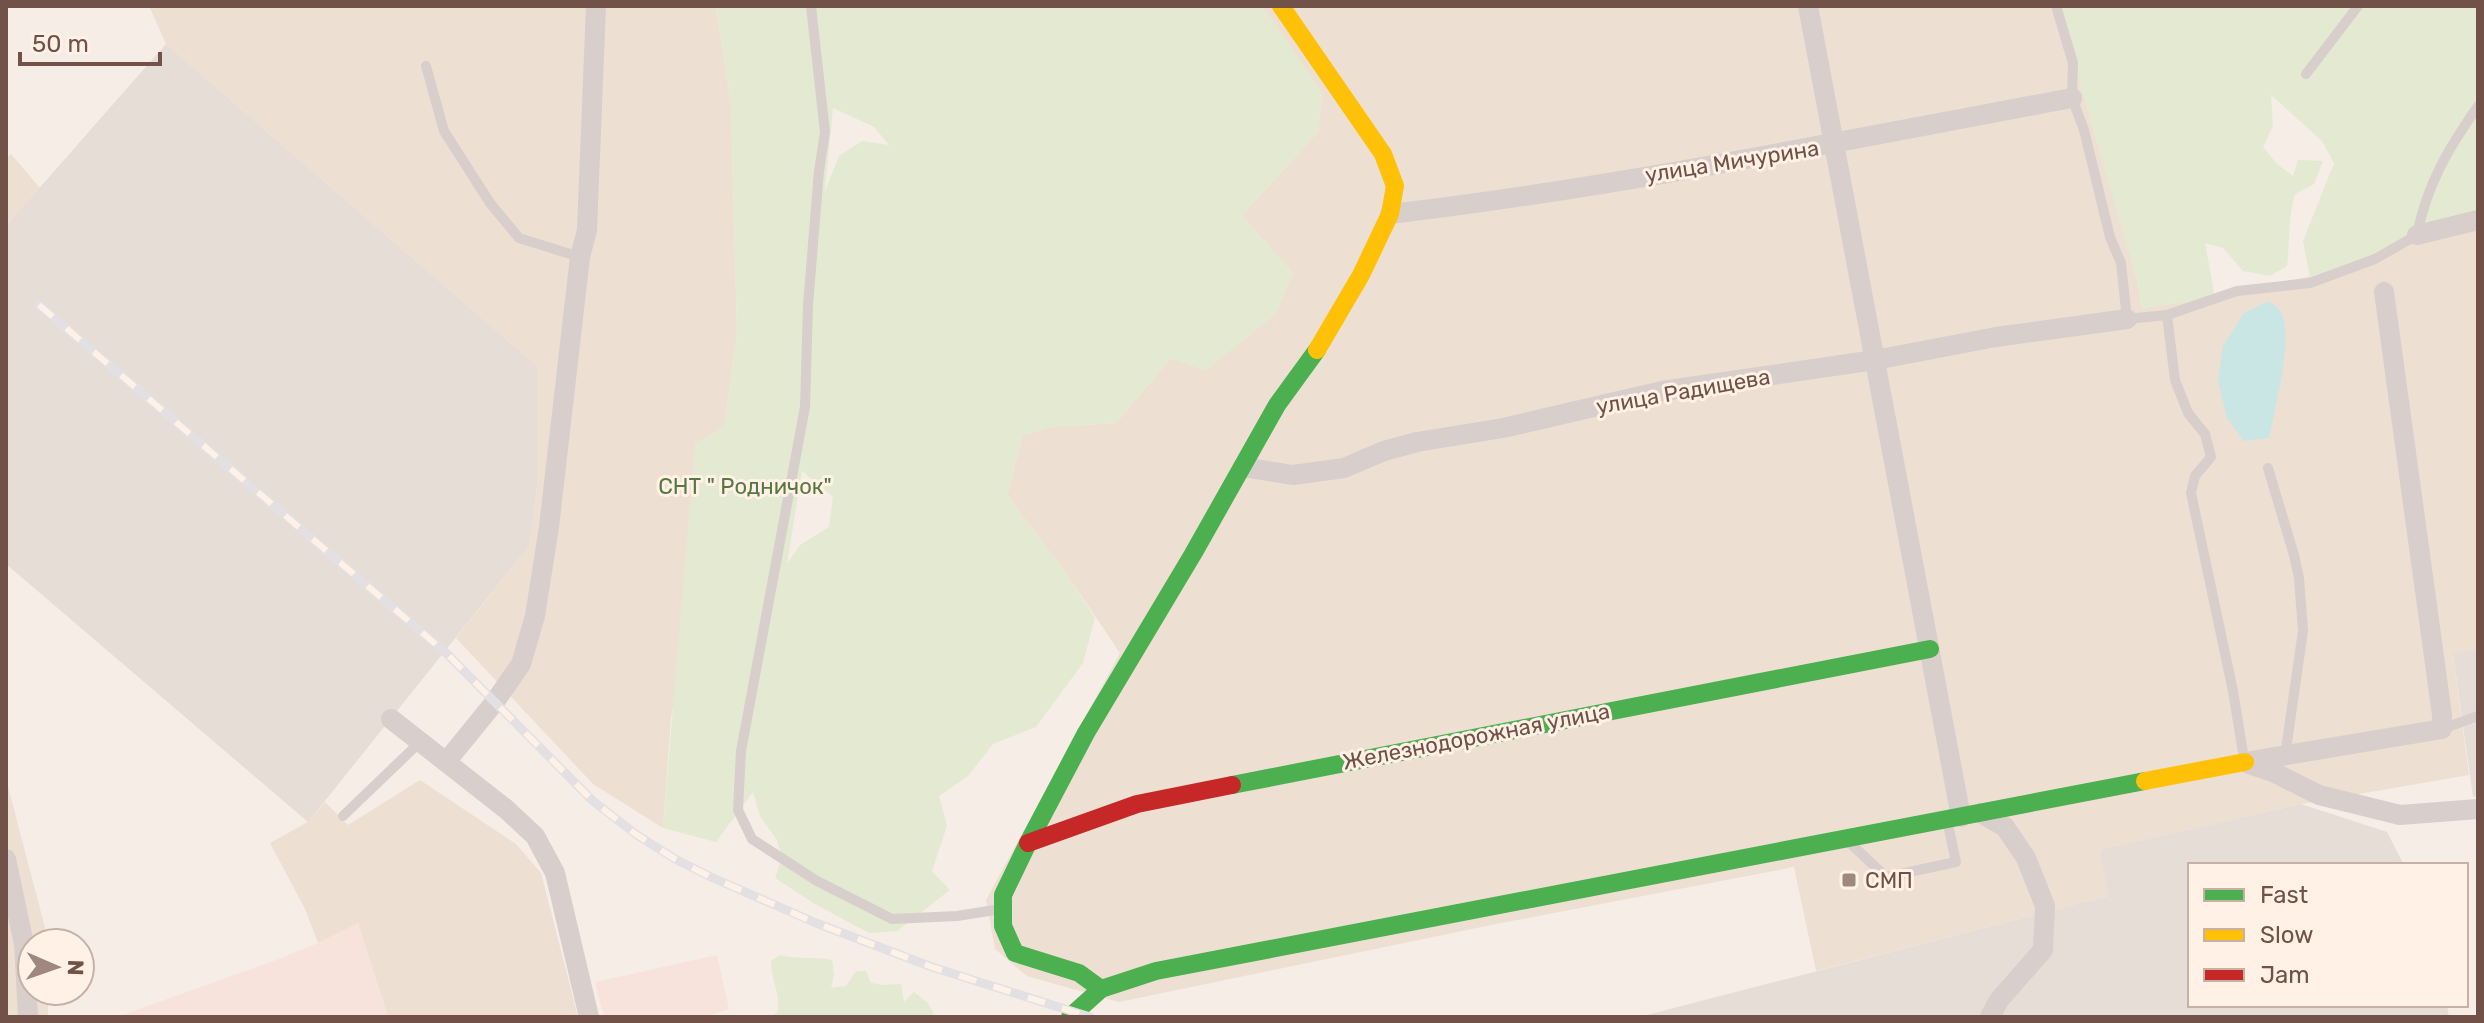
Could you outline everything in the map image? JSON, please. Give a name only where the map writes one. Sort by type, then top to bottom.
[{"type":"street","points":[[446,762],[521,664],[535,616],[549,527],[580,257],[587,230],[596,6]]},
{"type":"street","points":[[1101,989],[1079,973],[1015,953],[1003,926],[1003,895],[1086,733],[1277,405],[1327,335],[1361,275],[1390,214],[1395,186],[1383,154],[1281,6]]},
{"type":"street","points":[[1808,6],[1963,816]]},
{"type":"street","name":"улица Мичурина","points":[[1390,214],[1481,203],[1833,145],[2072,98]]},
{"type":"street","points":[[2417,235],[2478,220]]},
{"type":"street","points":[[1070,1017],[1101,989],[1156,971],[2245,762],[2442,729],[2384,292]]},
{"type":"street","name":"улица Радищева","points":[[1243,467],[1293,475],[1344,468],[1384,451],[1417,442],[1503,428],[1662,391],[2127,319]]},
{"type":"street","name":"Железнодорожная улица","points":[[1028,843],[1137,804],[1930,649]]},
{"type":"street","points":[[391,719],[535,836],[555,873],[589,1017]]},
{"type":"street","points":[[2245,762],[2319,795],[2400,815],[2478,809]]},
{"type":"street","points":[[1963,816],[2005,827],[2026,858],[2045,906],[2043,950],[1999,1000],[1990,1017]]},
{"type":"street","points":[[6,859],[24,944],[28,1017]]},
{"type":"lane","points":[[811,6],[825,132],[808,305],[805,407],[741,751],[738,810],[752,839],[817,881],[892,919],[957,916],[1003,909]]},
{"type":"lane","points":[[2056,6],[2073,63],[2072,98],[2084,130],[2110,237],[2121,263],[2127,319],[2167,315],[2237,291],[2277,289],[2325,278],[2375,259],[2417,235],[2423,204],[2445,153],[2478,106]]},
{"type":"lane","points":[[2306,74],[2358,6]]},
{"type":"lane","points":[[426,66],[444,131],[490,203],[519,238],[580,257]]},
{"type":"lane","points":[[2167,315],[2175,380],[2188,413],[2205,434],[2211,457],[2195,476],[2191,493],[2245,762]]},
{"type":"lane","points":[[2268,468],[2296,566],[2303,631],[2285,756]]},
{"type":"lane","points":[[2442,729],[2478,716]]},
{"type":"lane","points":[[343,816],[420,742]]},
{"type":"lane","points":[[1846,839],[1886,877],[1956,862],[1963,816]]},
{"type":"shaded area","points":[[149,6],[716,6],[731,104],[737,333],[724,428],[671,718],[663,828],[593,784],[456,638],[529,546],[537,488],[537,366],[166,44]]},
{"type":"shaded area","points":[[1262,6],[2057,6],[2138,283],[2142,308],[2215,298],[2373,262],[2437,223],[2478,214],[2478,649],[2453,655],[2469,775],[2301,804],[2101,850],[2108,896],[1816,971],[1794,867],[1491,925],[1119,1002],[1027,976],[995,949],[986,900],[1120,653],[1007,495],[1023,435],[1050,427],[1116,423],[1171,358],[1242,215],[1318,132],[1322,94]]},
{"type":"shaded area","points":[[166,44],[537,366],[537,488],[529,546],[308,822],[6,564],[6,226]]},
{"type":"shaded area","points":[[11,154],[40,188],[6,226],[6,160]]},
{"type":"shaded area","points":[[2478,649],[2478,796],[2473,797],[2453,654]]},
{"type":"shaded area","points":[[6,779],[45,927],[16,927],[16,1007],[48,1007],[48,1017],[6,1017]]},
{"type":"shaded area","points":[[420,780],[516,844],[541,873],[578,1017],[388,1017],[358,924],[318,943],[305,909],[270,843],[308,822],[325,802],[348,825]]},
{"type":"shaded area","points":[[2301,804],[2387,832],[2403,863],[2188,863],[2188,1007],[2447,1007],[2449,1017],[1639,1017],[2108,896],[2100,850]]},
{"type":"shaded area","points":[[358,923],[388,1017],[117,1017],[276,960]]},
{"type":"shaded area","points":[[717,955],[729,1009],[705,1017],[604,1017],[595,982]]},
{"type":"green space","name":"СНТ \" Родничок\"","points":[[716,6],[1262,6],[1322,93],[1318,132],[1242,215],[1293,273],[1276,314],[1205,371],[1171,358],[1116,423],[1050,427],[1023,435],[1007,495],[1095,618],[1083,663],[1036,727],[993,744],[968,776],[939,796],[947,826],[932,871],[950,890],[897,931],[869,933],[775,878],[782,858],[777,840],[760,816],[753,792],[716,842],[663,828],[695,443],[724,427],[737,333],[731,104]],"holes":[[[833,108],[874,127],[889,145],[862,141],[839,156],[825,191]],[[802,471],[833,497],[829,527],[800,545],[787,564]]]},
{"type":"green space","points":[[2057,6],[2478,6],[2478,214],[2437,223],[2373,262],[2310,277],[2303,241],[2334,163],[2322,141],[2271,95],[2273,126],[2263,147],[2277,164],[2293,176],[2298,160],[2323,161],[2314,184],[2295,194],[2287,266],[2270,276],[2243,271],[2223,248],[2205,243],[2215,298],[2142,308],[2138,283]]},
{"type":"green space","points":[[780,955],[832,960],[834,975],[831,988],[846,986],[856,971],[866,971],[871,983],[901,984],[904,1002],[914,992],[928,1003],[934,1014],[929,1017],[772,1017],[778,1011],[778,1004],[771,961]]},
{"type":"water","points":[[2269,301],[2281,312],[2285,326],[2282,375],[2269,438],[2244,441],[2227,418],[2218,381],[2223,346],[2244,313]]},
{"type":"railway","points":[[39,305],[446,653],[593,801],[637,835],[711,877],[816,923],[932,967],[1090,1017]]},
{"type":"traffic: fast","points":[[1101,989],[1079,973],[1015,953],[1003,926],[1003,895],[1086,733],[1277,405],[1317,350]]},
{"type":"traffic: fast","points":[[1232,785],[1930,649]]},
{"type":"traffic: fast","points":[[1070,1017],[1101,989],[1156,971],[2145,781]]},
{"type":"traffic: slow","points":[[1281,6],[1383,154],[1395,186],[1390,214],[1361,275],[1317,350]]},
{"type":"traffic: slow","points":[[2145,781],[2245,762]]},
{"type":"traffic: jam","points":[[1028,843],[1137,804],[1232,785]]},
{"type":"place","name":"СМП","points":[[1849,880]]}]
